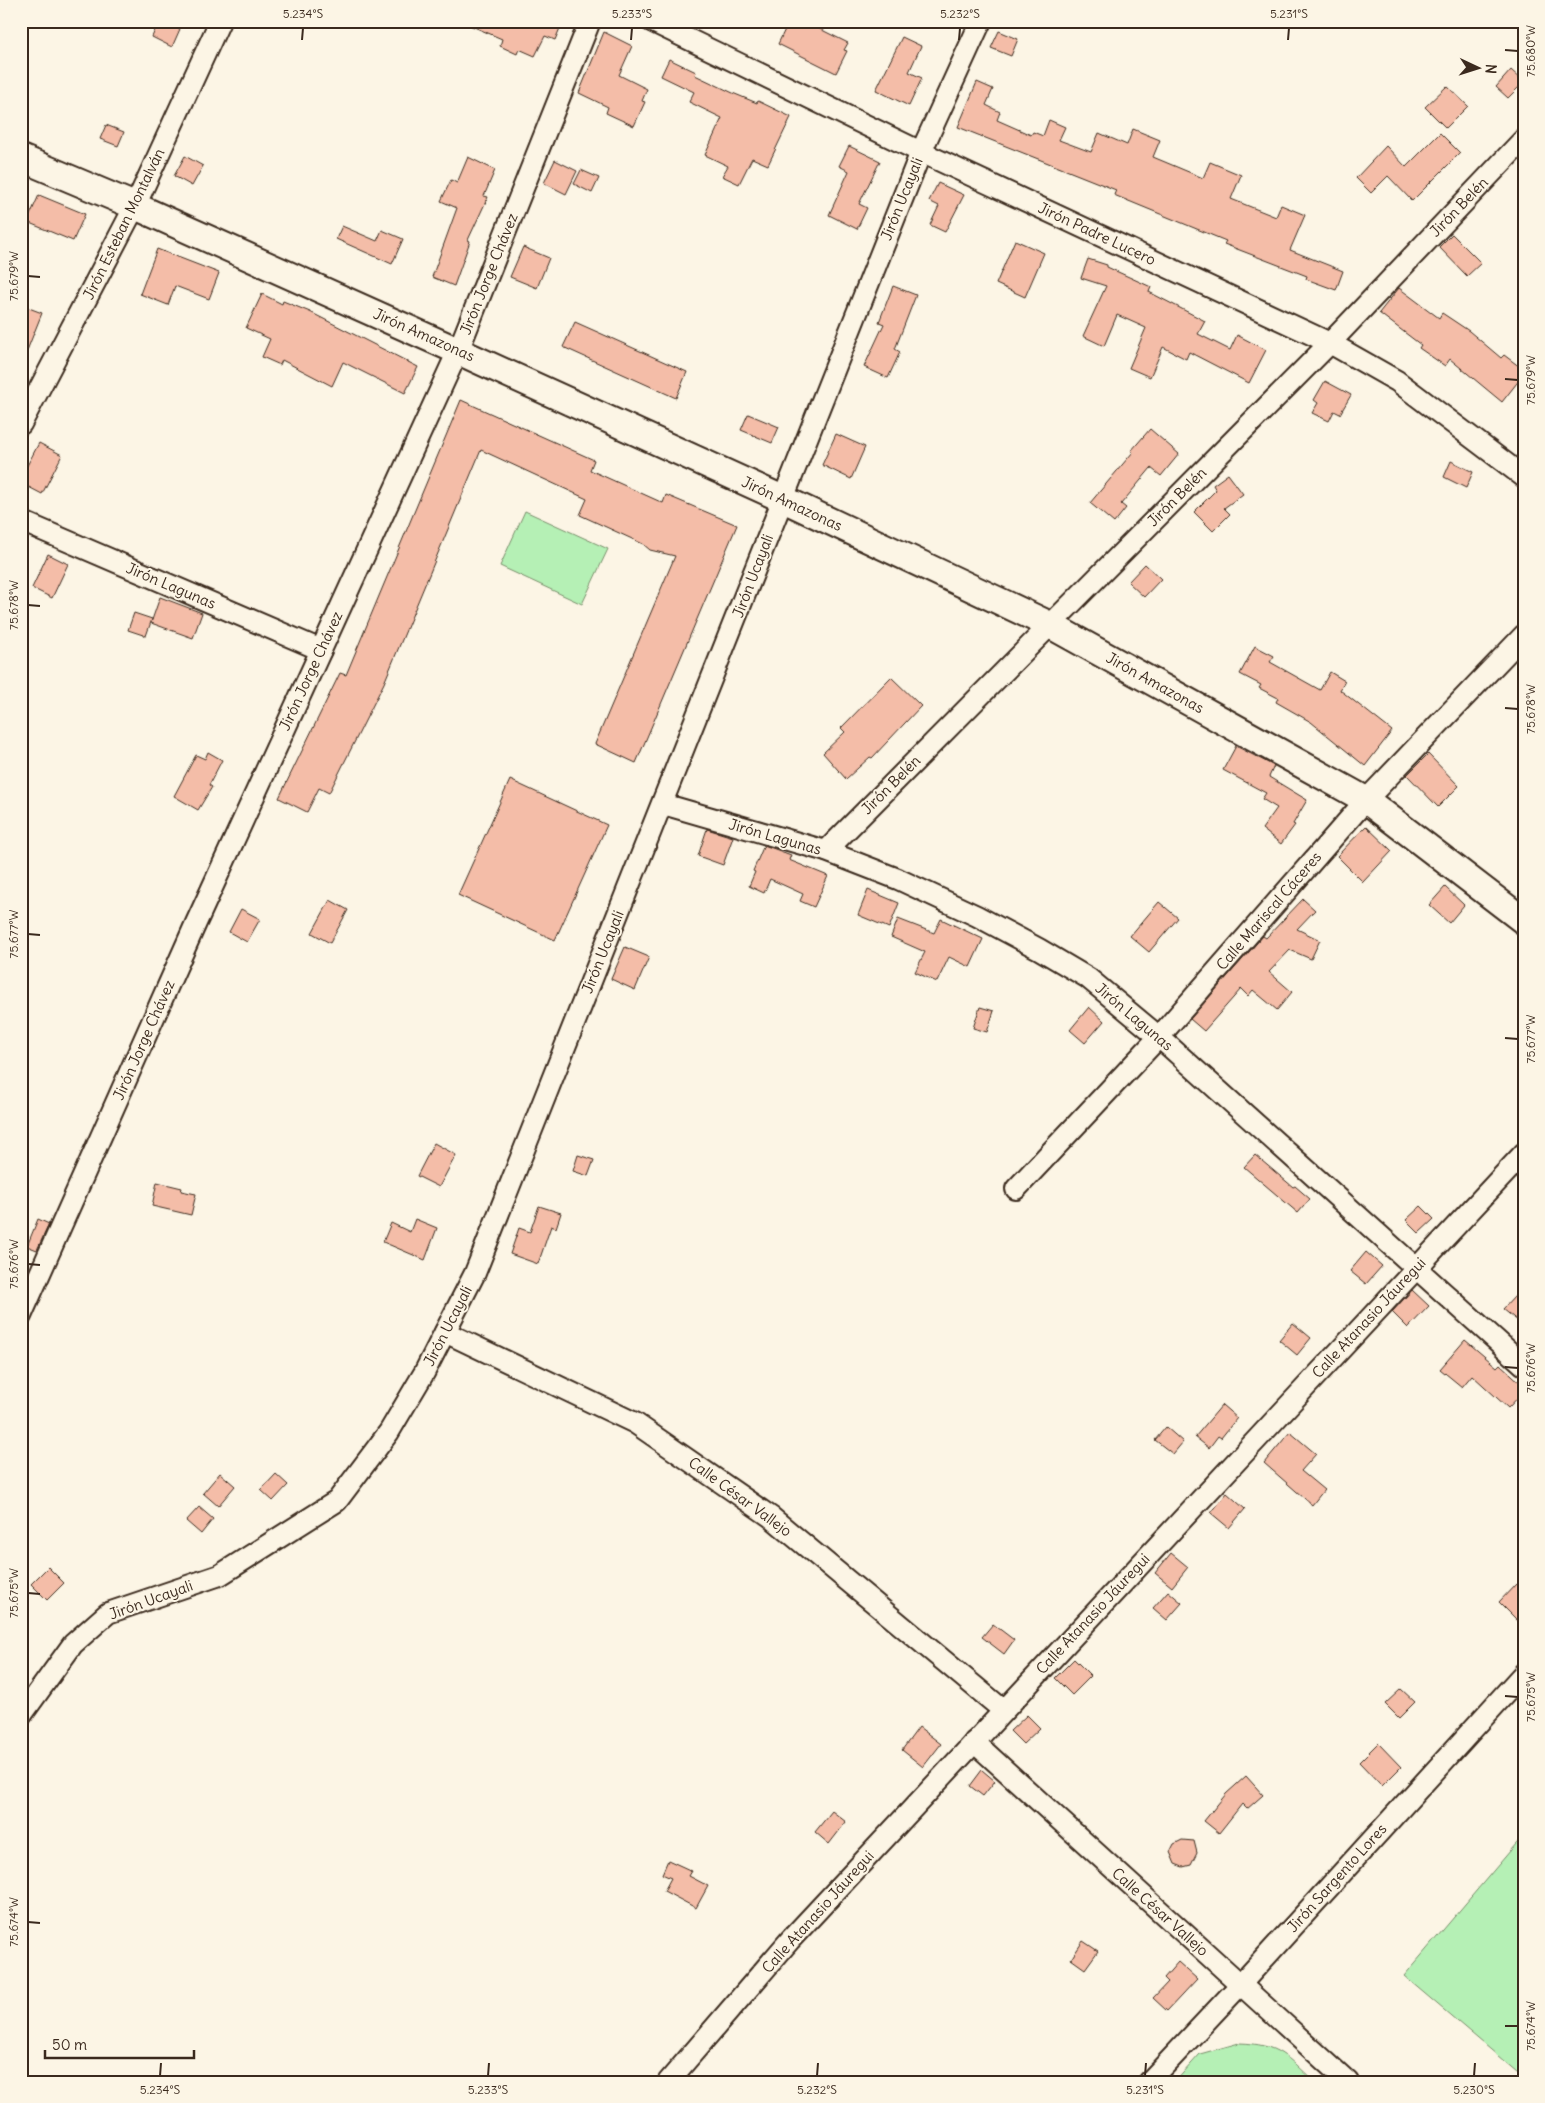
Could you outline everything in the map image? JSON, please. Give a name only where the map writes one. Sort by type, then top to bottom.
[{"type":"street","name":"Jirón Esteban Montalván","points":[[21,424],[135,206],[220,21]]},
{"type":"street","name":"Jirón Jorge Chávez","points":[[21,1316],[192,932],[458,351],[590,21]]},
{"type":"street","name":"Jirón Padre Lucero","points":[[651,21],[922,152],[1330,344],[1398,381],[1524,477]]},
{"type":"street","name":"Jirón Ucayali","points":[[21,1716],[73,1644],[108,1613],[220,1576],[337,1501],[388,1432],[424,1373],[475,1273],[663,804],[782,499],[922,152],[981,21]]},
{"type":"street","name":"Jirón Belén","points":[[826,851],[1330,344],[1524,139]]},
{"type":"street","name":"Jirón Amazonas","points":[[21,158],[135,206],[458,351],[782,499],[1050,625],[1366,800],[1524,921]]},
{"type":"street","name":"Jirón Lagunas","points":[[21,521],[321,650]]},
{"type":"street","name":"Calle Mariscal Cáceres","points":[[1016,1189],[1159,1037],[1366,800],[1524,635]]},
{"type":"street","name":"Jirón Lagunas","points":[[663,804],[826,851],[898,879],[977,916],[1040,949],[1088,978],[1159,1037],[1524,1365]]},
{"type":"street","name":"Calle Atanasio Jáuregui","points":[[668,2082],[790,1940],[1524,1153]]},
{"type":"street","name":"Calle César Vallejo","points":[[445,1332],[635,1423],[770,1517],[1003,1710]]},
{"type":"street","name":"Jirón Sargento Lores","points":[[1149,2082],[1240,1985],[1524,1673]]},
{"type":"street","name":"Calle César Vallejo","points":[[974,1742],[1348,2082]]},
{"type":"green space","points":[[525,511],[608,549],[582,604],[500,566]]},
{"type":"green space","points":[[1522,1837],[1524,1839],[1524,2078],[1404,1976]]},
{"type":"green space","points":[[1239,2043],[1264,2046],[1281,2053],[1289,2058],[1314,2082],[1175,2082],[1200,2054]]},
{"type":"building","points":[[159,21],[164,21],[180,29],[172,47],[152,37]]},
{"type":"building","points":[[460,21],[563,21],[555,40],[545,36],[535,56],[519,49],[517,54],[500,46],[502,39]]},
{"type":"building","points":[[789,21],[804,21],[848,43],[844,50],[847,51],[836,73],[778,44]]},
{"type":"building","points":[[999,31],[1018,39],[1011,56],[991,48]]},
{"type":"building","points":[[604,32],[632,46],[619,75],[647,89],[642,101],[645,102],[634,126],[606,113],[608,107],[579,93]]},
{"type":"building","points":[[902,37],[921,46],[909,72],[922,78],[909,106],[876,90]]},
{"type":"building","points":[[669,59],[696,72],[695,75],[791,117],[768,165],[752,158],[739,184],[722,176],[728,166],[705,155],[722,118],[689,102],[694,92],[661,76]]},
{"type":"building","points":[[1511,70],[1524,82],[1508,98],[1496,87]]},
{"type":"building","points":[[977,82],[993,89],[986,105],[1000,112],[997,120],[1031,135],[1033,132],[1043,136],[1049,120],[1065,127],[1059,140],[1091,152],[1099,133],[1127,145],[1133,129],[1160,140],[1153,157],[1203,178],[1210,162],[1241,175],[1231,199],[1276,217],[1281,205],[1305,215],[1290,250],[1343,271],[1336,290],[1306,279],[1307,276],[1224,244],[1226,241],[1114,195],[1116,190],[958,127]]},
{"type":"building","points":[[1447,86],[1468,106],[1446,128],[1425,107]]},
{"type":"building","points":[[106,125],[124,132],[118,146],[100,139]]},
{"type":"building","points":[[1440,133],[1460,153],[1412,201],[1388,176],[1371,193],[1356,178],[1386,146],[1406,167]]},
{"type":"building","points":[[849,146],[880,161],[859,204],[867,208],[857,229],[829,215],[849,171],[839,166]]},
{"type":"building","points":[[185,156],[203,166],[192,186],[174,176]]},
{"type":"building","points":[[468,157],[495,170],[484,196],[488,197],[468,240],[470,241],[454,286],[432,277],[457,208],[441,201],[451,180],[457,183]]},
{"type":"building","points":[[555,160],[577,171],[566,194],[544,183]]},
{"type":"building","points":[[581,170],[599,178],[592,193],[574,184]]},
{"type":"building","points":[[938,183],[964,195],[945,232],[930,225],[939,206],[929,201]]},
{"type":"building","points":[[39,195],[85,214],[73,241],[27,222]]},
{"type":"building","points":[[342,226],[377,241],[382,230],[403,239],[392,264],[336,239]]},
{"type":"building","points":[[1452,234],[1481,263],[1467,276],[1439,247]]},
{"type":"building","points":[[1015,240],[1044,253],[1025,297],[996,284]]},
{"type":"building","points":[[523,247],[549,258],[537,288],[510,277]]},
{"type":"building","points":[[157,249],[219,273],[209,299],[175,286],[168,305],[140,294]]},
{"type":"building","points":[[1088,259],[1107,265],[1107,267],[1151,287],[1149,292],[1205,321],[1198,334],[1230,350],[1237,335],[1266,350],[1249,383],[1189,352],[1186,359],[1163,347],[1150,377],[1129,368],[1146,328],[1117,315],[1104,346],[1083,336],[1106,286],[1081,278]]},
{"type":"building","points":[[893,286],[916,295],[895,349],[900,352],[888,378],[864,367],[884,324],[879,322]]},
{"type":"building","points":[[1399,288],[1439,318],[1442,313],[1469,331],[1501,358],[1504,355],[1524,370],[1524,374],[1502,402],[1450,359],[1445,366],[1419,348],[1421,345],[1379,313]]},
{"type":"building","points":[[262,294],[282,304],[283,301],[310,312],[418,367],[405,393],[343,362],[332,386],[282,360],[280,365],[262,357],[270,339],[246,328]]},
{"type":"building","points":[[21,305],[42,313],[22,363],[21,363]]},
{"type":"building","points":[[575,322],[687,372],[676,398],[563,347]]},
{"type":"building","points":[[1325,381],[1351,395],[1340,414],[1334,411],[1329,421],[1312,413],[1318,403],[1314,400]]},
{"type":"building","points":[[461,400],[594,460],[590,470],[663,503],[666,495],[737,525],[636,763],[595,744],[675,556],[650,550],[643,544],[580,515],[587,499],[481,450],[384,683],[329,793],[319,788],[307,812],[279,798],[340,673],[346,675]]},
{"type":"building","points":[[748,414],[779,427],[772,443],[741,430]]},
{"type":"building","points":[[1150,429],[1179,454],[1161,476],[1151,468],[1121,504],[1126,508],[1114,523],[1090,503]]},
{"type":"building","points":[[836,434],[865,447],[851,479],[822,465]]},
{"type":"building","points":[[39,443],[62,455],[42,494],[21,483],[21,477]]},
{"type":"building","points":[[1451,461],[1473,472],[1466,488],[1444,477]]},
{"type":"building","points":[[1228,474],[1243,494],[1224,508],[1230,514],[1213,531],[1194,512],[1216,490],[1213,485]]},
{"type":"building","points":[[48,554],[68,564],[52,598],[32,588]]},
{"type":"building","points":[[1145,564],[1161,579],[1144,597],[1128,582]]},
{"type":"building","points":[[160,597],[202,613],[193,638],[151,623]]},
{"type":"building","points":[[134,613],[152,619],[146,636],[128,630]]},
{"type":"building","points":[[1255,646],[1274,656],[1270,662],[1320,690],[1330,672],[1345,681],[1340,690],[1392,731],[1365,766],[1311,722],[1276,702],[1278,698],[1259,688],[1261,685],[1240,674]]},
{"type":"building","points":[[891,677],[921,706],[872,758],[870,757],[846,779],[823,753],[845,732],[841,728]]},
{"type":"building","points":[[1236,746],[1274,766],[1269,777],[1307,800],[1293,824],[1295,825],[1281,844],[1262,829],[1277,808],[1262,799],[1266,793],[1223,770]]},
{"type":"building","points":[[208,752],[222,760],[209,785],[212,787],[198,810],[174,796],[196,755],[205,759]]},
{"type":"building","points":[[1428,754],[1459,786],[1438,807],[1407,775]]},
{"type":"building","points":[[510,780],[607,825],[555,940],[458,895]]},
{"type":"building","points":[[1366,826],[1392,851],[1363,882],[1337,856]]},
{"type":"building","points":[[707,829],[733,837],[723,865],[698,856]]},
{"type":"building","points":[[764,845],[791,855],[789,860],[828,876],[814,907],[800,901],[803,894],[770,879],[764,893],[749,886]]},
{"type":"building","points":[[1445,887],[1464,905],[1449,923],[1429,905]]},
{"type":"building","points":[[868,890],[899,903],[889,928],[858,915]]},
{"type":"building","points":[[1303,899],[1315,910],[1297,929],[1320,940],[1311,959],[1290,950],[1269,972],[1292,992],[1277,1010],[1253,990],[1248,996],[1241,989],[1204,1031],[1190,1019],[1263,936],[1266,938]]},
{"type":"building","points":[[330,900],[348,910],[330,943],[312,933]]},
{"type":"building","points":[[1159,902],[1178,918],[1149,952],[1130,936]]},
{"type":"building","points":[[241,909],[260,919],[247,942],[229,932]]},
{"type":"building","points":[[898,919],[934,933],[941,919],[983,939],[970,967],[949,957],[937,982],[915,972],[925,952],[891,937]]},
{"type":"building","points":[[625,947],[649,957],[635,990],[611,979]]},
{"type":"building","points":[[980,1007],[994,1011],[987,1032],[973,1028]]},
{"type":"building","points":[[1089,1007],[1104,1021],[1085,1043],[1070,1030]]},
{"type":"building","points":[[434,1143],[456,1155],[439,1187],[417,1176]]},
{"type":"building","points":[[578,1155],[594,1160],[588,1176],[573,1171]]},
{"type":"building","points":[[1255,1155],[1310,1199],[1298,1213],[1244,1167]]},
{"type":"building","points":[[157,1182],[182,1188],[181,1191],[196,1194],[191,1215],[152,1206]]},
{"type":"building","points":[[539,1206],[561,1213],[556,1228],[551,1226],[538,1264],[510,1254],[519,1228],[530,1232]]},
{"type":"building","points":[[1421,1206],[1434,1219],[1419,1233],[1406,1220]]},
{"type":"building","points":[[38,1219],[49,1224],[37,1250],[27,1246]]},
{"type":"building","points":[[415,1219],[437,1228],[425,1260],[383,1242],[391,1223],[410,1232]]},
{"type":"building","points":[[1366,1252],[1382,1266],[1366,1284],[1350,1271]]},
{"type":"building","points":[[1412,1290],[1429,1306],[1408,1328],[1392,1312]]},
{"type":"building","points":[[1515,1296],[1524,1303],[1524,1326],[1503,1309]]},
{"type":"building","points":[[1293,1323],[1311,1338],[1297,1355],[1279,1340]]},
{"type":"building","points":[[1465,1340],[1497,1367],[1500,1364],[1524,1386],[1524,1391],[1508,1408],[1472,1375],[1462,1387],[1440,1369]]},
{"type":"building","points":[[1222,1405],[1237,1418],[1221,1438],[1218,1436],[1209,1448],[1195,1437]]},
{"type":"building","points":[[1166,1427],[1183,1442],[1173,1454],[1155,1440]]},
{"type":"building","points":[[1290,1432],[1316,1454],[1301,1471],[1324,1490],[1312,1505],[1264,1463]]},
{"type":"building","points":[[220,1473],[235,1486],[218,1506],[203,1493]]},
{"type":"building","points":[[276,1474],[288,1485],[273,1501],[261,1490]]},
{"type":"building","points":[[1227,1493],[1245,1509],[1229,1528],[1211,1513]]},
{"type":"building","points":[[199,1507],[213,1519],[201,1534],[186,1521]]},
{"type":"building","points":[[1171,1553],[1188,1567],[1172,1587],[1155,1573]]},
{"type":"building","points":[[48,1567],[64,1583],[47,1600],[31,1584]]},
{"type":"building","points":[[1516,1584],[1524,1592],[1524,1627],[1499,1602]]},
{"type":"building","points":[[1168,1591],[1182,1603],[1167,1620],[1153,1608]]},
{"type":"building","points":[[993,1624],[1014,1640],[1004,1654],[982,1637]]},
{"type":"building","points":[[1074,1659],[1091,1676],[1072,1695],[1055,1678]]},
{"type":"building","points":[[1401,1689],[1415,1702],[1399,1718],[1385,1704]]},
{"type":"building","points":[[1027,1715],[1040,1728],[1023,1744],[1010,1731]]},
{"type":"building","points":[[919,1727],[941,1744],[923,1767],[902,1750]]},
{"type":"building","points":[[1378,1743],[1401,1767],[1382,1786],[1359,1762]]},
{"type":"building","points":[[982,1770],[995,1781],[983,1796],[970,1786]]},
{"type":"building","points":[[1246,1776],[1263,1795],[1247,1809],[1242,1804],[1219,1833],[1204,1821],[1226,1794]]},
{"type":"building","points":[[832,1811],[846,1822],[829,1844],[815,1832]]},
{"type":"building","points":[[1182,1840],[1194,1841],[1197,1853],[1191,1865],[1183,1867],[1175,1864],[1170,1852],[1174,1844]]},
{"type":"building","points":[[668,1860],[692,1871],[689,1876],[708,1886],[696,1908],[664,1891],[671,1878],[662,1874]]},
{"type":"building","points":[[1083,1941],[1098,1951],[1085,1969],[1071,1959]]},
{"type":"building","points":[[1178,1962],[1197,1979],[1167,2011],[1153,1998],[1168,1982],[1164,1978]]}]
